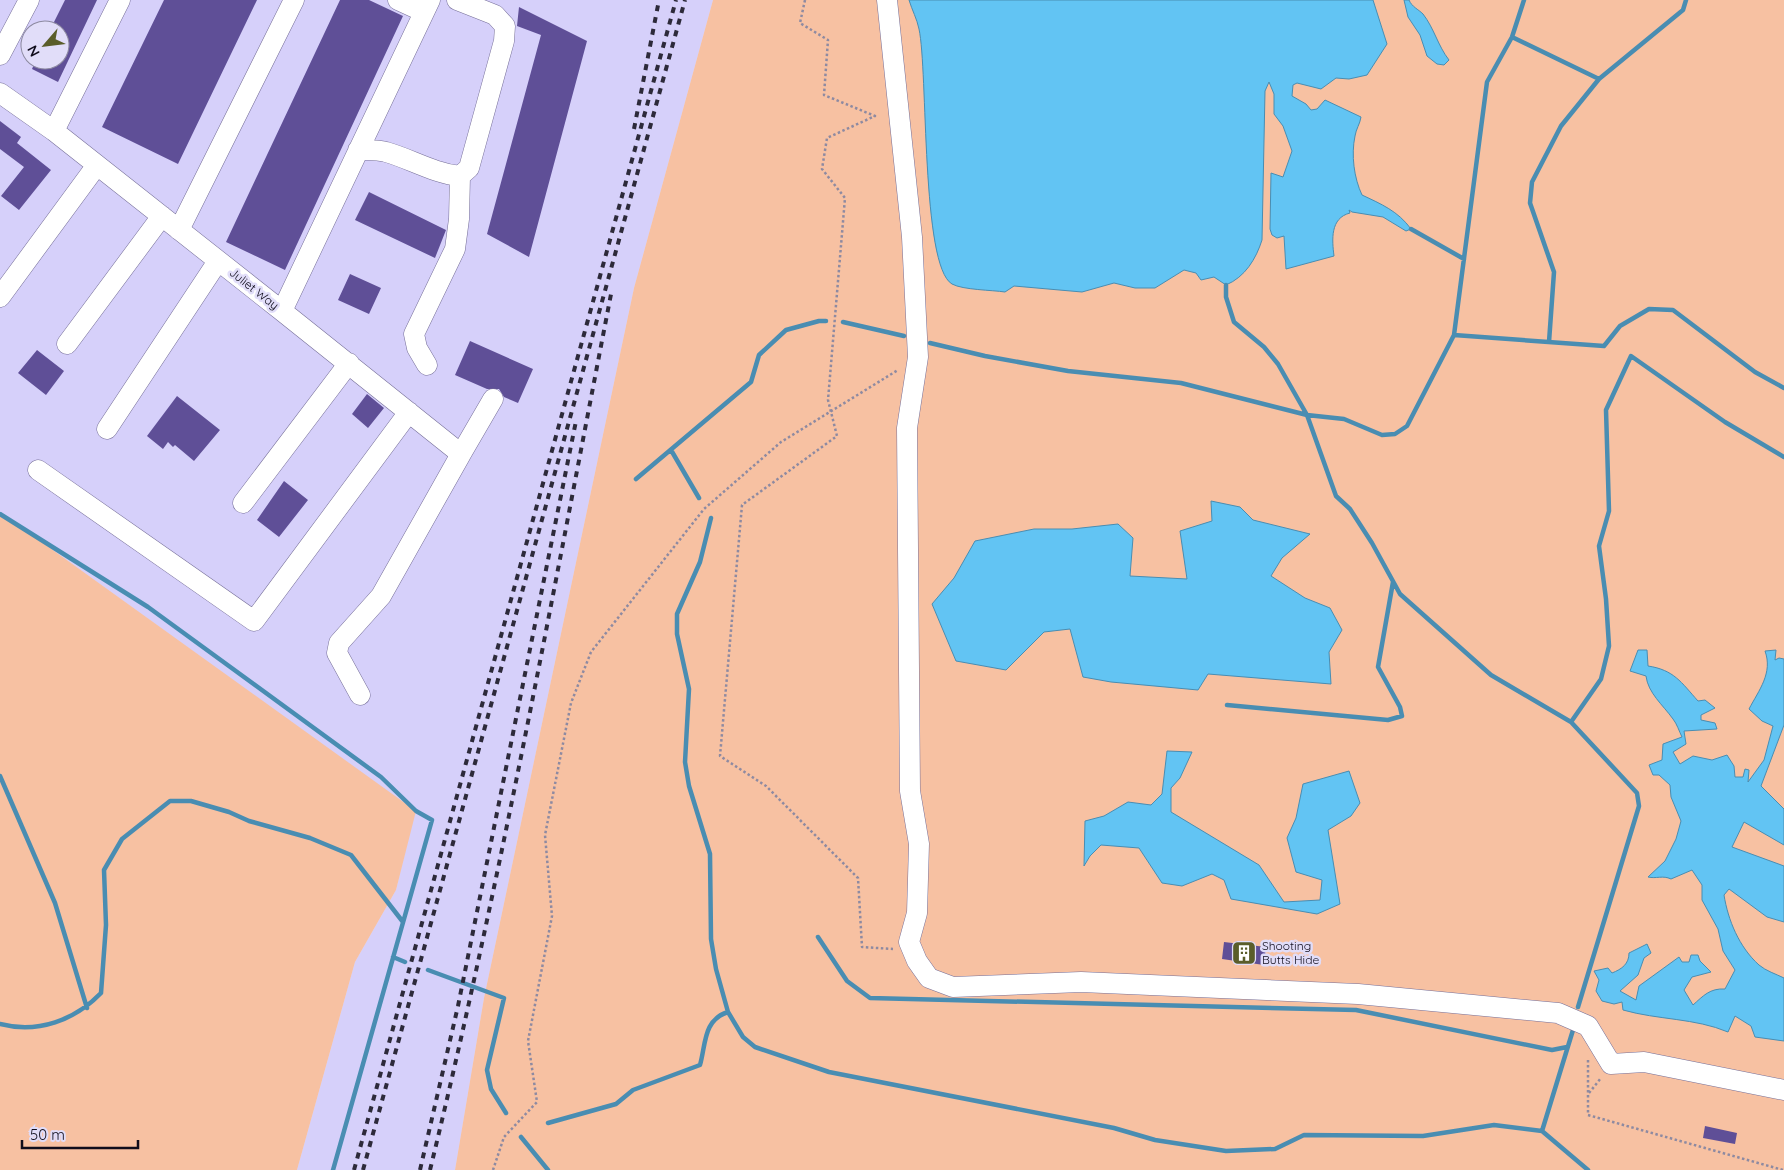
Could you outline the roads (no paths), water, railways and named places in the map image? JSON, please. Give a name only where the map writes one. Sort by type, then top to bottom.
[{"type":"street","points":[[0,55],[28,0]]},
{"type":"street","points":[[54,131],[120,0]]},
{"type":"street","points":[[179,230],[294,0]]},
{"type":"street","points":[[398,0],[427,6]]},
{"type":"street","points":[[427,364],[417,348],[414,334],[455,249],[459,219],[460,176],[469,168],[504,41],[505,26],[495,16],[457,0]]},
{"type":"street","points":[[887,0],[912,237],[918,357],[907,428],[910,791],[920,844],[917,913],[909,942],[912,951],[929,978],[953,986],[1081,982],[1358,994],[1558,1013],[1588,1026],[1611,1064],[1644,1062],[1784,1090]]},
{"type":"street","name":"Juliet Way","points":[[0,93],[54,131],[282,311],[427,6]]},
{"type":"street","points":[[358,150],[384,151],[430,170],[460,176]]},
{"type":"street","points":[[0,297],[97,165]]},
{"type":"street","points":[[67,344],[162,216]]},
{"type":"street","points":[[107,429],[218,261]]},
{"type":"street","points":[[282,311],[461,454]]},
{"type":"street","points":[[243,503],[355,368]]},
{"type":"street","points":[[360,695],[338,653],[338,643],[381,596],[493,399]]},
{"type":"street","points":[[38,470],[254,620],[409,412]]},
{"type":"water","points":[[909,0],[1373,0],[1387,44],[1367,75],[1349,79],[1336,78],[1321,89],[1297,83],[1293,85],[1292,96],[1306,104],[1311,110],[1317,109],[1325,100],[1361,117],[1355,136],[1353,159],[1362,195],[1401,217],[1411,229],[1406,231],[1383,217],[1349,210],[1350,213],[1339,220],[1334,230],[1334,256],[1286,269],[1284,236],[1277,238],[1272,235],[1270,229],[1271,173],[1283,177],[1292,151],[1283,126],[1274,114],[1274,94],[1269,82],[1265,91],[1262,240],[1257,254],[1249,267],[1233,282],[1226,285],[1214,277],[1201,280],[1196,273],[1184,270],[1155,288],[1135,288],[1114,283],[1082,292],[1014,286],[1005,292],[957,286],[952,284],[942,270],[935,242],[930,206],[922,51],[918,25]]},
{"type":"water","points":[[1404,0],[1409,0],[1427,19],[1449,60],[1444,65],[1437,64],[1427,56],[1420,35],[1408,17]]},
{"type":"water","points":[[1211,501],[1240,507],[1253,520],[1310,534],[1282,558],[1271,576],[1305,598],[1330,608],[1342,630],[1329,652],[1331,684],[1208,674],[1198,690],[1111,682],[1083,677],[1070,629],[1044,632],[1006,670],[956,661],[932,604],[954,578],[975,541],[1034,529],[1072,529],[1118,524],[1133,538],[1130,576],[1187,579],[1180,531],[1212,521]]},
{"type":"water","points":[[1638,650],[1647,650],[1648,666],[1671,674],[1698,701],[1705,700],[1715,708],[1701,715],[1701,720],[1715,723],[1717,729],[1684,731],[1686,744],[1673,752],[1680,764],[1693,756],[1712,760],[1727,755],[1734,766],[1735,777],[1743,777],[1745,769],[1749,770],[1748,782],[1764,760],[1773,726],[1762,721],[1749,709],[1761,688],[1766,674],[1767,659],[1765,651],[1776,650],[1775,660],[1779,658],[1784,659],[1784,725],[1761,786],[1784,809],[1784,845],[1744,822],[1732,847],[1784,866],[1784,922],[1767,917],[1729,889],[1724,895],[1728,914],[1740,942],[1752,958],[1762,967],[1784,978],[1784,1041],[1755,1037],[1751,1026],[1735,1016],[1728,1032],[1703,1024],[1623,1010],[1622,1002],[1614,1004],[1602,1001],[1596,991],[1599,980],[1594,971],[1608,968],[1612,973],[1622,968],[1629,957],[1629,953],[1647,944],[1651,953],[1644,958],[1638,975],[1620,991],[1636,1000],[1639,986],[1679,957],[1682,962],[1689,962],[1691,955],[1698,955],[1700,961],[1711,972],[1692,977],[1684,990],[1693,1005],[1711,991],[1725,989],[1735,970],[1723,951],[1718,929],[1702,900],[1702,885],[1692,870],[1671,879],[1648,877],[1665,861],[1676,839],[1681,821],[1671,797],[1670,785],[1659,775],[1653,775],[1649,765],[1662,760],[1663,744],[1682,737],[1674,721],[1650,688],[1646,676],[1630,671]]},
{"type":"water","points":[[1167,751],[1192,752],[1180,778],[1171,788],[1171,812],[1259,865],[1284,902],[1320,900],[1322,880],[1296,872],[1287,838],[1296,818],[1303,784],[1349,771],[1360,803],[1351,816],[1328,830],[1340,904],[1317,914],[1231,899],[1224,880],[1212,874],[1182,886],[1162,883],[1139,848],[1101,845],[1090,856],[1084,866],[1085,821],[1104,816],[1128,802],[1151,805],[1162,794]]},
{"type":"waterway","points":[[1454,335],[1487,82],[1512,37],[1524,0]]},
{"type":"waterway","points":[[1549,342],[1554,272],[1530,203],[1532,182],[1561,126],[1599,79],[1683,10],[1686,0]]},
{"type":"waterway","points":[[1512,37],[1599,79]]},
{"type":"waterway","points":[[1411,229],[1464,259]]},
{"type":"waterway","points":[[1226,285],[1226,297],[1234,322],[1264,347],[1278,364],[1307,415],[1336,496],[1350,509],[1372,543],[1400,594],[1491,675],[1571,722],[1637,793],[1639,806],[1578,1007]]},
{"type":"waterway","points":[[930,343],[985,356],[1068,371],[1181,383],[1307,415],[1344,419],[1382,435],[1395,434],[1407,426],[1454,335],[1604,346],[1620,326],[1649,309],[1673,310],[1755,372],[1784,388]]},
{"type":"waterway","points":[[636,479],[751,382],[759,355],[786,330],[819,321],[826,321]]},
{"type":"waterway","points":[[843,322],[904,336]]},
{"type":"waterway","points":[[1571,722],[1601,679],[1609,646],[1606,599],[1599,546],[1609,511],[1606,410],[1631,356],[1725,422],[1784,457]]},
{"type":"waterway","points":[[671,450],[699,498]]},
{"type":"waterway","points":[[0,514],[148,607],[381,777],[416,811],[432,820],[333,1170]]},
{"type":"waterway","points":[[711,518],[700,562],[677,614],[677,634],[689,689],[685,762],[689,786],[710,854],[711,939],[716,969],[728,1012],[743,1037],[755,1047],[829,1072],[1114,1128],[1155,1140],[1226,1151],[1275,1149],[1304,1135],[1423,1136],[1494,1125],[1542,1131],[1588,1170]]},
{"type":"waterway","points":[[1227,705],[1388,720],[1402,716],[1400,707],[1378,667],[1393,582]]},
{"type":"waterway","points":[[0,776],[55,903],[87,1008]]},
{"type":"waterway","points":[[0,1024],[14,1027],[42,1026],[80,1011],[101,993],[106,925],[104,870],[122,839],[170,801],[191,801],[229,812],[249,821],[310,838],[351,855],[403,922]]},
{"type":"waterway","points":[[818,937],[847,981],[870,998],[1356,1010],[1552,1050],[1567,1047]]},
{"type":"waterway","points":[[393,957],[405,962]]},
{"type":"waterway","points":[[428,970],[504,998],[487,1070],[491,1089],[506,1113]]},
{"type":"waterway","points":[[548,1123],[616,1104],[633,1090],[700,1065],[710,1027],[714,1021],[728,1012]]},
{"type":"waterway","points":[[1542,1131],[1573,1030]]},
{"type":"waterway","points":[[521,1137],[548,1170]]},
{"type":"railway","points":[[634,129],[659,0]]},
{"type":"railway","points":[[354,1170],[676,0]]},
{"type":"railway","points":[[363,1170],[685,0]]},
{"type":"railway","points":[[430,1170],[504,841],[612,289]]},
{"type":"railway","points":[[420,1170],[458,1006],[576,421]]},
{"type":"place","name":"Shooting Butts Hide","points":[[1244,953]]}]
